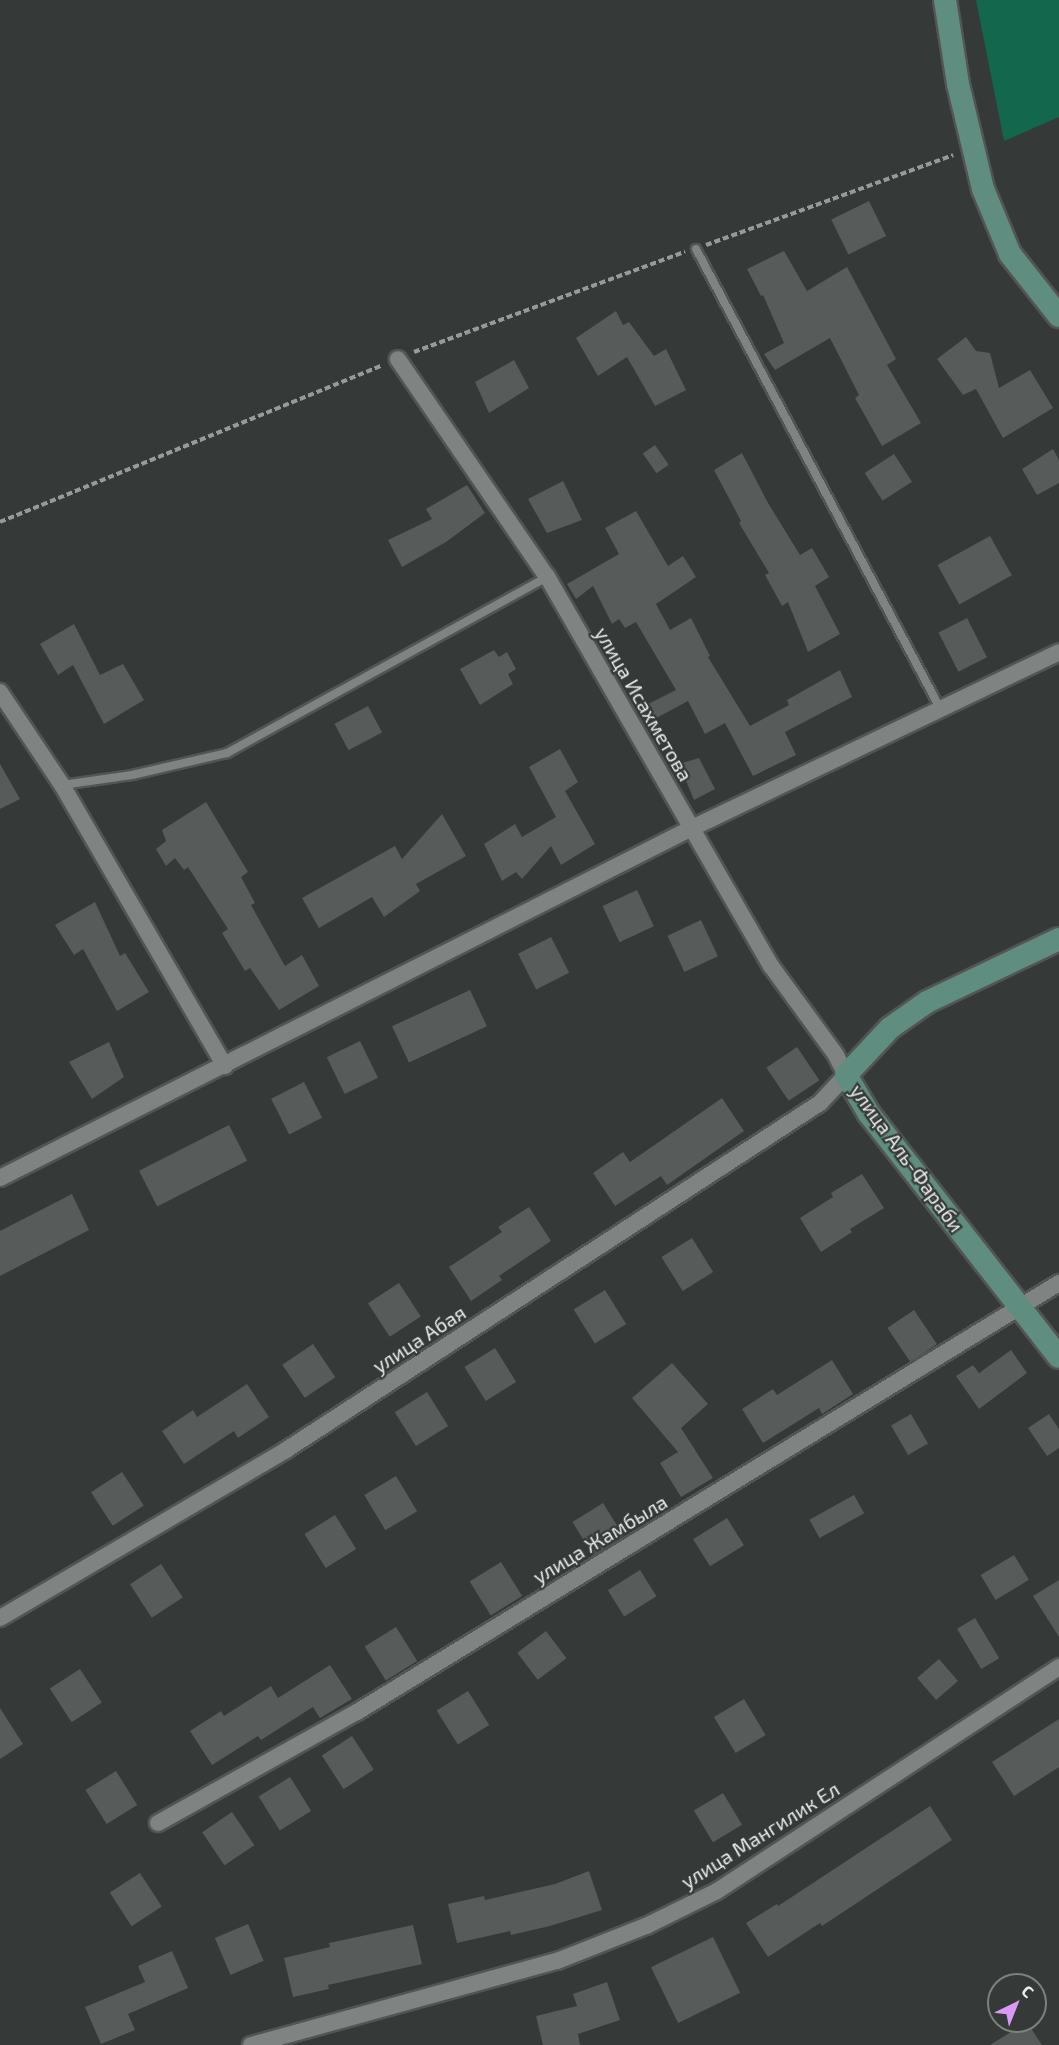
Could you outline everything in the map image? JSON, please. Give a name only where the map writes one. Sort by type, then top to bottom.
[{"type":"street","points":[[945,0],[958,84],[983,189],[1010,254],[1059,316]]},
{"type":"street","name":"улица Исахметова","points":[[398,359],[547,577],[771,966],[836,1055],[846,1075]]},
{"type":"street","points":[[0,1178],[692,828],[1059,652]]},
{"type":"street","points":[[0,692],[62,785],[225,1066]]},
{"type":"street","name":"улица Аль-Фараби","points":[[1059,939],[927,1002],[890,1028],[846,1075],[869,1114],[1059,1357]]},
{"type":"street","name":"улица Абая","points":[[0,1618],[286,1450],[820,1103],[846,1075]]},
{"type":"street","name":"улица Жамбыла","points":[[158,1823],[357,1712],[1059,1283]]},
{"type":"street","name":"улица Мангилик Ел","points":[[251,2045],[558,1961],[646,1926],[717,1892],[1059,1667]]},
{"type":"lane","points":[[696,249],[940,708]]},
{"type":"lane","points":[[62,785],[132,775],[227,753],[547,577]]},
{"type":"path","points":[[0,522],[398,359],[974,148]]},
{"type":"green space","points":[[976,0],[1059,0],[1059,117],[1004,141]]},
{"type":"building","points":[[869,201],[886,236],[848,254],[831,219]]},
{"type":"building","points":[[784,251],[807,291],[847,267],[896,359],[887,365],[921,423],[882,446],[855,398],[859,395],[830,338],[775,370],[764,354],[784,343],[763,295],[761,296],[747,269]]},
{"type":"building","points":[[616,311],[623,325],[629,322],[654,356],[666,349],[686,390],[655,406],[627,357],[598,376],[576,338]]},
{"type":"building","points":[[966,337],[976,351],[990,353],[999,388],[1030,370],[1053,408],[1003,438],[976,389],[963,395],[937,359]]},
{"type":"building","points":[[514,360],[529,388],[489,413],[475,382]]},
{"type":"building","points":[[655,445],[669,465],[656,473],[643,454]]},
{"type":"building","points":[[1053,449],[1059,460],[1059,483],[1037,495],[1022,469]]},
{"type":"building","points":[[742,453],[768,503],[800,555],[812,548],[829,577],[815,586],[840,634],[808,652],[788,602],[782,606],[765,575],[769,573],[739,523],[741,521],[714,470]]},
{"type":"building","points":[[894,454],[912,482],[883,501],[865,473]]},
{"type":"building","points":[[563,481],[582,520],[547,533],[528,499]]},
{"type":"building","points":[[467,485],[485,513],[446,542],[402,567],[388,540],[432,519],[426,509]]},
{"type":"building","points":[[636,511],[668,566],[683,556],[696,577],[656,604],[670,630],[691,618],[710,656],[708,657],[750,726],[789,705],[787,700],[840,670],[852,697],[785,732],[796,755],[753,776],[725,723],[705,734],[688,701],[647,723],[640,708],[676,690],[636,622],[625,628],[619,619],[612,624],[593,586],[576,599],[567,584],[619,554],[605,528]]},
{"type":"building","points":[[990,536],[1012,575],[959,604],[938,565]]},
{"type":"building","points":[[967,618],[987,657],[958,672],[938,633]]},
{"type":"building","points":[[74,624],[100,675],[123,664],[144,700],[104,724],[73,665],[58,675],[40,644]]},
{"type":"building","points":[[494,650],[499,657],[507,652],[516,669],[508,674],[513,684],[480,705],[460,669]]},
{"type":"building","points":[[368,706],[382,732],[349,750],[334,724]]},
{"type":"building","points":[[560,749],[578,782],[565,791],[595,844],[561,865],[551,846],[522,879],[516,872],[502,881],[484,844],[515,824],[522,837],[556,817],[529,767]]},
{"type":"building","points":[[699,758],[715,789],[694,800],[679,764]]},
{"type":"building","points":[[0,764],[20,799],[0,809]]},
{"type":"building","points":[[206,802],[248,872],[241,877],[255,903],[251,905],[285,966],[302,955],[319,986],[279,1010],[250,968],[245,971],[222,933],[228,929],[188,867],[184,870],[175,858],[166,866],[156,849],[166,841],[162,830]]},
{"type":"building","points":[[442,814],[466,856],[416,884],[420,891],[384,917],[372,897],[319,928],[302,898],[395,846],[402,859]]},
{"type":"building","points":[[637,890],[654,926],[619,942],[603,906]]},
{"type":"building","points":[[95,902],[120,956],[125,953],[149,992],[117,1011],[83,949],[74,955],[55,925]]},
{"type":"building","points":[[701,920],[718,956],[684,972],[667,936]]},
{"type":"building","points":[[551,937],[569,973],[536,989],[518,954]]},
{"type":"building","points":[[470,990],[487,1026],[409,1063],[392,1026]]},
{"type":"building","points":[[360,1041],[378,1078],[345,1094],[327,1057]]},
{"type":"building","points":[[109,1042],[124,1077],[92,1099],[69,1062]]},
{"type":"building","points":[[797,1047],[819,1080],[789,1101],[766,1068]]},
{"type":"building","points":[[304,1082],[322,1118],[289,1134],[271,1099]]},
{"type":"building","points":[[722,1098],[744,1131],[667,1185],[661,1176],[615,1206],[593,1173],[623,1152],[630,1162]]},
{"type":"building","points":[[229,1125],[247,1161],[157,1206],[139,1171]]},
{"type":"building","points":[[862,1174],[884,1208],[850,1229],[852,1232],[821,1252],[800,1218],[833,1197],[831,1193]]},
{"type":"building","points":[[72,1194],[89,1230],[0,1276],[0,1231]]},
{"type":"building","points":[[529,1207],[551,1241],[499,1276],[502,1280],[471,1301],[449,1267],[502,1232],[498,1227]]},
{"type":"building","points":[[692,1238],[713,1272],[683,1291],[661,1257]]},
{"type":"building","points":[[399,1283],[421,1317],[390,1337],[368,1303]]},
{"type":"building","points":[[605,1290],[626,1324],[595,1344],[574,1310]]},
{"type":"building","points":[[914,1310],[937,1344],[910,1362],[887,1328]]},
{"type":"building","points":[[313,1344],[335,1377],[305,1398],[282,1365]]},
{"type":"building","points":[[495,1348],[516,1382],[486,1401],[464,1367]]},
{"type":"building","points":[[1011,1350],[1027,1373],[979,1409],[956,1376],[973,1365],[979,1373]]},
{"type":"building","points":[[832,1360],[853,1394],[822,1414],[819,1408],[763,1443],[742,1409],[773,1389],[777,1395]]},
{"type":"building","points":[[672,1363],[708,1404],[681,1428],[713,1478],[681,1497],[660,1463],[678,1452],[632,1398]]},
{"type":"building","points":[[247,1384],[269,1417],[238,1438],[234,1431],[184,1464],[162,1431],[193,1410],[197,1417]]},
{"type":"building","points":[[427,1392],[448,1426],[416,1446],[395,1412]]},
{"type":"building","points":[[911,1414],[928,1443],[908,1455],[891,1426]]},
{"type":"building","points":[[1049,1414],[1059,1429],[1059,1448],[1047,1456],[1028,1428]]},
{"type":"building","points":[[122,1472],[144,1506],[113,1526],[91,1492]]},
{"type":"building","points":[[396,1476],[417,1511],[385,1530],[364,1495]]},
{"type":"building","points":[[854,1495],[864,1513],[820,1538],[809,1520]]},
{"type":"building","points":[[603,1503],[624,1536],[593,1555],[572,1522]]},
{"type":"building","points":[[335,1515],[356,1549],[326,1568],[304,1534]]},
{"type":"building","points":[[727,1518],[744,1545],[710,1566],[693,1539]]},
{"type":"building","points":[[1014,1555],[1029,1580],[996,1600],[981,1575]]},
{"type":"building","points":[[501,1562],[522,1596],[491,1616],[470,1582]]},
{"type":"building","points":[[161,1564],[183,1598],[152,1618],[130,1584]]},
{"type":"building","points":[[640,1570],[656,1596],[624,1616],[608,1590]]},
{"type":"building","points":[[1059,1580],[1059,1637],[1033,1596]]},
{"type":"building","points":[[975,1618],[999,1658],[981,1669],[957,1629]]},
{"type":"building","points":[[396,1627],[417,1661],[386,1681],[365,1647]]},
{"type":"building","points":[[546,1631],[566,1658],[538,1680],[517,1653]]},
{"type":"building","points":[[939,1659],[958,1681],[936,1700],[917,1678]]},
{"type":"building","points":[[330,1665],[352,1699],[320,1718],[313,1707],[261,1740],[258,1736],[212,1765],[190,1731],[221,1711],[224,1716],[271,1686],[278,1698]]},
{"type":"building","points":[[80,1669],[102,1703],[72,1722],[50,1689]]},
{"type":"building","points":[[468,1691],[489,1725],[458,1745],[437,1711]]},
{"type":"building","points":[[744,1699],[766,1735],[736,1753],[714,1717]]},
{"type":"building","points":[[0,1708],[23,1744],[0,1759]]},
{"type":"building","points":[[1059,1719],[1059,1767],[1014,1796],[992,1762]]},
{"type":"building","points":[[352,1736],[374,1770],[344,1789],[322,1756]]},
{"type":"building","points":[[116,1771],[137,1805],[107,1824],[85,1790]]},
{"type":"building","points":[[290,1777],[311,1811],[280,1831],[259,1797]]},
{"type":"building","points":[[723,1793],[742,1825],[713,1842],[694,1811]]},
{"type":"building","points":[[930,1806],[952,1840],[822,1926],[820,1923],[768,1957],[746,1923],[777,1904],[778,1906]]},
{"type":"building","points":[[232,1812],[254,1845],[225,1865],[202,1832]]},
{"type":"building","points":[[589,1871],[602,1910],[511,1935],[510,1931],[457,1943],[448,1904],[484,1896],[485,1900],[555,1884]]},
{"type":"building","points":[[140,1873],[162,1907],[132,1926],[110,1893]]},
{"type":"building","points":[[248,1924],[264,1961],[230,1975],[215,1938]]},
{"type":"building","points":[[413,1925],[422,1964],[328,1985],[329,1989],[293,1997],[284,1958],[330,1947],[329,1943]]},
{"type":"building","points":[[713,1937],[740,1993],[678,2023],[651,1967]]},
{"type":"building","points":[[172,1951],[188,1988],[128,2014],[135,2030],[101,2044],[85,2007],[145,1982],[138,1966]]},
{"type":"building","points":[[607,1982],[620,2020],[578,2034],[580,2045],[543,2045],[536,2016],[577,2006],[573,1994]]},
{"type":"building","points":[[1009,2033],[1034,2033],[1042,2045],[990,2045]]}]
